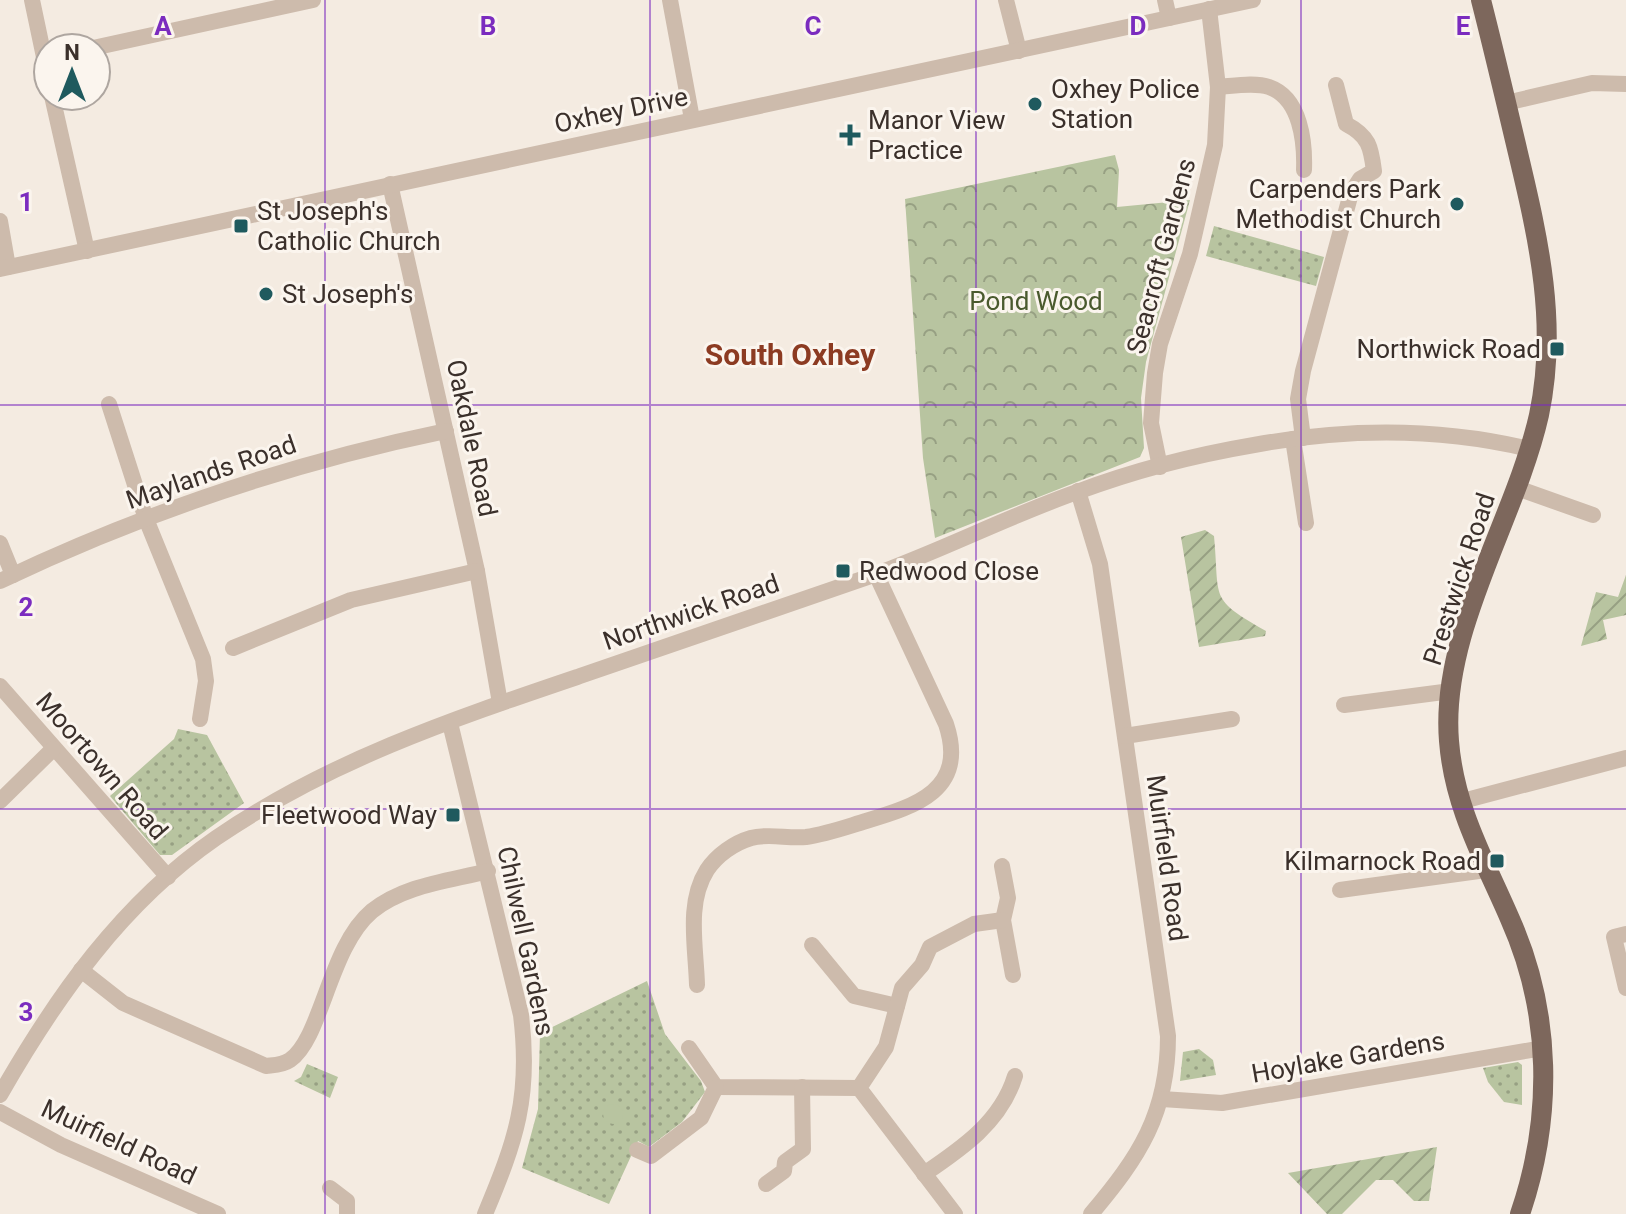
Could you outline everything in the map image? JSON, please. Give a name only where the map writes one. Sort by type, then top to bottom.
[{"type":"main road","name":"Prestwick Road","points":[[1481,0],[1541,250],[1547,305],[1547,357],[1529,449],[1466,628],[1451,691],[1449,737],[1459,802],[1527,965],[1543,1048],[1540,1136],[1520,1214]]},
{"type":"street","points":[[32,0],[40,32]]},
{"type":"street","points":[[112,44],[313,0]]},
{"type":"street","points":[[670,0],[692,119]]},
{"type":"street","points":[[1006,0],[1019,51]]},
{"type":"street","points":[[1165,0],[1169,18]]},
{"type":"street","name":"Oxhey Drive","points":[[4,268],[1253,0]]},
{"type":"street","name":"Seacroft Gardens","points":[[1160,467],[1151,423],[1155,373],[1211,167],[1218,87],[1209,9]]},
{"type":"street","points":[[1506,103],[1592,83],[1626,84]]},
{"type":"street","points":[[1306,523],[1298,439],[1298,399],[1303,371],[1351,193],[1360,179],[1374,171],[1369,141],[1346,124],[1336,85]]},
{"type":"street","points":[[1218,87],[1266,86],[1279,93],[1300,121],[1305,143],[1304,170]]},
{"type":"street","points":[[56,112],[87,251]]},
{"type":"street","name":"Oakdale Road","points":[[390,184],[477,571],[500,703]]},
{"type":"street","points":[[0,221],[4,268]]},
{"type":"street","points":[[109,404],[146,519],[203,659],[206,681],[200,719]]},
{"type":"street","name":"Maylands Road","points":[[7,578],[146,519],[308,463],[446,431]]},
{"type":"street","name":"Northwick Road","points":[[0,1095],[53,1008],[81,970],[123,920],[168,877],[211,841],[282,795],[390,743],[876,574],[1078,491],[1160,467],[1298,439],[1358,432],[1436,433],[1480,438],[1529,449]]},
{"type":"street","points":[[1517,488],[1593,515]]},
{"type":"street","name":"Muirfield Road","points":[[1078,491],[1100,564],[1168,1036],[1162,1099],[1143,1147],[1091,1214]]},
{"type":"street","points":[[0,543],[7,578]]},
{"type":"street","points":[[233,648],[351,600],[477,571]]},
{"type":"street","points":[[697,985],[694,901],[708,869],[726,850],[754,837],[820,835],[907,809],[933,793],[946,773],[952,751],[946,724],[876,574]]},
{"type":"street","name":"Moortown Road","points":[[0,686],[168,877]]},
{"type":"street","points":[[1344,705],[1451,691]]},
{"type":"street","points":[[1125,736],[1232,719]]},
{"type":"street","name":"Chilwell Gardens","points":[[450,723],[488,871],[521,1015],[526,1051],[516,1136],[485,1214]]},
{"type":"street","points":[[0,801],[53,749]]},
{"type":"street","points":[[1459,802],[1626,758]]},
{"type":"street","points":[[1002,866],[1008,898],[1003,920],[1013,975]]},
{"type":"street","points":[[1340,890],[1486,870]]},
{"type":"street","points":[[81,970],[123,1003],[266,1066],[281,1064],[288,1062],[303,1044],[344,947],[360,922],[401,894],[488,871]]},
{"type":"street","points":[[859,1088],[886,1047],[902,988],[922,965],[930,947],[974,924],[1003,920]]},
{"type":"street","points":[[1626,934],[1614,937],[1626,988]]},
{"type":"street","points":[[812,945],[854,996],[897,1006]]},
{"type":"street","points":[[689,1048],[716,1087]]},
{"type":"street","name":"Hoylake Gardens","points":[[1162,1099],[1222,1103],[1543,1048]]},
{"type":"street","points":[[924,1174],[973,1142],[1010,1091],[1015,1076]]},
{"type":"street","points":[[716,1087],[859,1088]]},
{"type":"street","points":[[637,1150],[651,1156],[701,1118],[716,1087]]},
{"type":"street","points":[[766,1184],[784,1171],[785,1162],[803,1149],[802,1087]]},
{"type":"street","points":[[859,1088],[955,1214]]},
{"type":"street","name":"Muirfield Road","points":[[0,1112],[61,1145],[218,1214]]},
{"type":"street","points":[[330,1188],[347,1201],[347,1214]]},
{"type":"green space","name":"Pond Wood","points":[[1115,155],[1119,170],[1117,207],[1190,200],[1146,362],[1141,398],[1144,448],[1140,457],[935,538],[923,458],[905,199]]},
{"type":"green space","points":[[1214,226],[1324,257],[1316,286],[1206,256]]},
{"type":"green space","points":[[1205,530],[1214,536],[1220,595],[1234,611],[1266,631],[1265,636],[1199,647],[1181,537]]},
{"type":"green space","points":[[1626,575],[1626,615],[1603,620],[1607,639],[1581,646],[1596,592],[1618,597]]},
{"type":"green space","points":[[178,729],[207,735],[244,803],[172,855],[160,855],[110,796],[174,739]]},
{"type":"green space","points":[[647,981],[665,1034],[701,1081],[705,1092],[682,1122],[649,1147],[638,1141],[609,1204],[522,1168],[538,1109],[540,1033]]},
{"type":"green space","points":[[1199,1049],[1213,1060],[1216,1075],[1180,1081],[1183,1052]]},
{"type":"green space","points":[[1518,1062],[1522,1065],[1522,1105],[1504,1102],[1488,1082],[1483,1068]]},
{"type":"green space","points":[[307,1064],[338,1077],[330,1098],[294,1081],[301,1077]]},
{"type":"green space","points":[[613,1104],[620,1107],[623,1114],[620,1121],[613,1124],[606,1121],[603,1114],[606,1107]]},
{"type":"green space","points":[[1437,1147],[1429,1201],[1414,1201],[1393,1180],[1376,1180],[1342,1214],[1327,1214],[1288,1173]]},
{"type":"place","name":"Oxhey Police Station","points":[[1035,104]]},
{"type":"place","name":"Manor View Practice","points":[[850,135]]},
{"type":"place","name":"Carpenders Park Methodist Church","points":[[1457,204]]},
{"type":"place","name":"St Joseph's Catholic Church","points":[[241,226]]},
{"type":"place","name":"St Joseph's","points":[[266,294]]},
{"type":"place","name":"Northwick Road","points":[[1557,349]]},
{"type":"place","name":"Redwood Close","points":[[843,571]]},
{"type":"place","name":"Fleetwood Way","points":[[453,815]]},
{"type":"place","name":"Kilmarnock Road","points":[[1497,861]]},
{"type":"district","name":"South Oxhey","points":[[790,355]]}]
